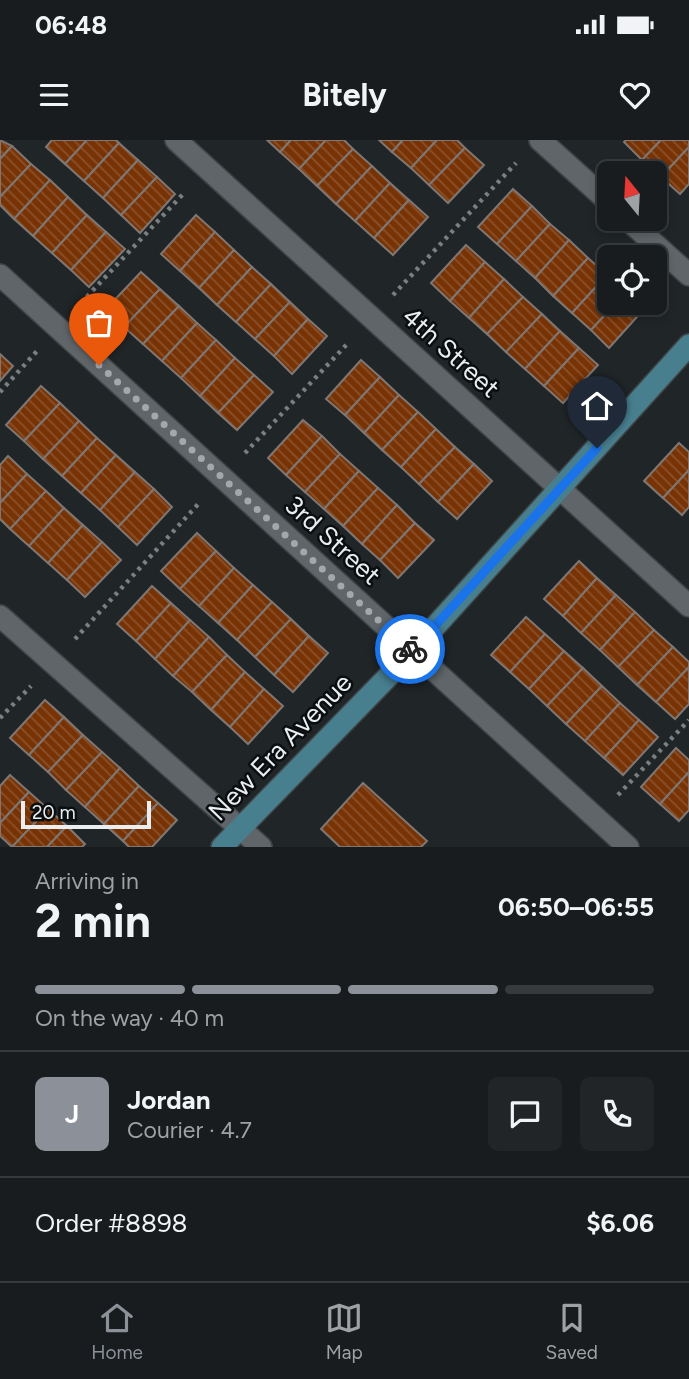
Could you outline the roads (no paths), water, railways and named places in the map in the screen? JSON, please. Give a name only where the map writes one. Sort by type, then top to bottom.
[{"type":"street","name":"4th Street","points":[[176,140],[689,606]]},
{"type":"street","points":[[540,140],[597,191]]},
{"type":"street","points":[[640,231],[689,275]]},
{"type":"street","name":"3rd Street","points":[[0,275],[628,847]]},
{"type":"street","name":"New Era Avenue","points":[[222,847],[412,651],[689,345]]},
{"type":"street","points":[[0,616],[261,847]]}]
